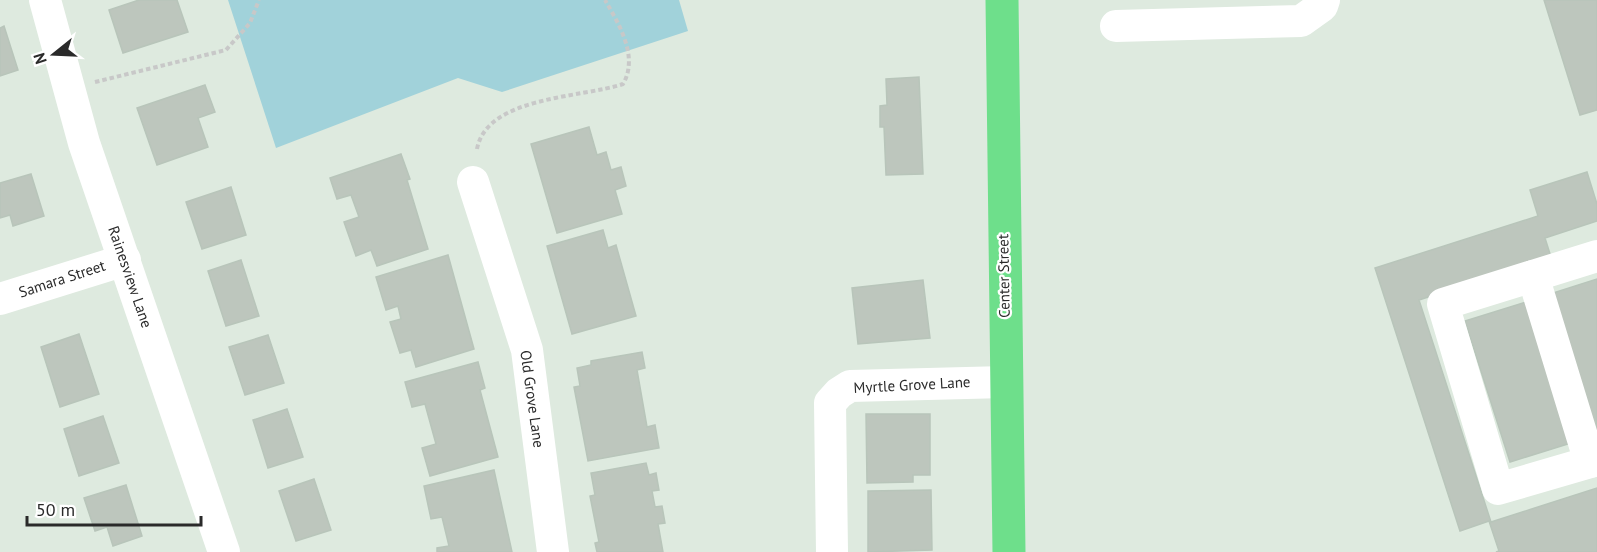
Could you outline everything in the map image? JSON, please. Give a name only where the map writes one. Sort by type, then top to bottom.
[{"type":"main road","name":"Center Street","points":[[1002,0],[1005,382],[1009,552]]},
{"type":"street","name":"Rainesview Lane","points":[[45,0],[84,143],[224,552]]},
{"type":"street","points":[[1116,26],[1301,21],[1322,6],[1324,0]]},
{"type":"street","name":"Old Grove Lane","points":[[473,182],[526,350],[553,552]]},
{"type":"street","points":[[1533,276],[1594,461],[1498,489],[1443,304],[1597,256]]},
{"type":"street","name":"Samara Street","points":[[0,299],[124,260]]},
{"type":"street","name":"Myrtle Grove Lane","points":[[832,552],[830,403],[839,393],[850,386],[885,383],[1005,382]]},
{"type":"path","points":[[92,83],[226,50],[250,23],[259,0]]},
{"type":"path","points":[[477,149],[485,129],[501,114],[623,84],[629,74],[626,44],[619,25],[605,0]]},
{"type":"shaded area","points":[[228,0],[679,0],[688,31],[502,92],[458,78],[276,148]]},
{"type":"building","points":[[139,0],[177,0],[188,32],[123,53],[109,10]]},
{"type":"building","points":[[1544,0],[1597,0],[1597,110],[1580,115]]},
{"type":"building","points":[[4,26],[18,70],[0,76],[0,28]]},
{"type":"building","points":[[919,77],[923,174],[886,175],[884,127],[880,127],[880,106],[887,105],[886,79]]},
{"type":"building","points":[[205,85],[215,112],[198,118],[208,147],[157,165],[137,108]]},
{"type":"building","points":[[589,127],[597,155],[606,152],[611,170],[621,167],[626,186],[615,190],[622,214],[557,233],[531,144]]},
{"type":"building","points":[[401,154],[410,179],[407,180],[428,249],[377,266],[371,250],[356,256],[344,222],[359,217],[351,195],[337,199],[330,178]]},
{"type":"building","points":[[1587,172],[1597,204],[1597,221],[1545,238],[1551,257],[1419,300],[1491,522],[1597,488],[1597,552],[1496,552],[1499,551],[1489,521],[1460,531],[1375,268],[1538,216],[1530,190]]},
{"type":"building","points":[[31,174],[44,216],[13,226],[10,215],[0,218],[0,183]]},
{"type":"building","points":[[231,187],[246,235],[202,249],[186,202]]},
{"type":"building","points":[[603,230],[608,248],[616,245],[636,316],[572,334],[547,246]]},
{"type":"building","points":[[448,255],[474,349],[416,367],[411,350],[400,353],[390,322],[401,319],[398,306],[386,310],[376,277]]},
{"type":"building","points":[[241,260],[259,316],[226,326],[208,271]]},
{"type":"building","points":[[1597,279],[1597,435],[1550,294]]},
{"type":"building","points":[[923,280],[930,338],[858,344],[852,288]]},
{"type":"building","points":[[1526,302],[1571,443],[1510,462],[1465,321]]},
{"type":"building","points":[[79,334],[99,394],[60,407],[41,347]]},
{"type":"building","points":[[268,335],[284,383],[245,395],[229,347]]},
{"type":"building","points":[[642,352],[645,368],[637,370],[647,427],[655,425],[659,448],[588,461],[574,387],[580,386],[577,368],[591,365],[591,361]]},
{"type":"building","points":[[478,362],[485,388],[480,390],[498,457],[430,476],[422,448],[436,444],[425,404],[412,407],[405,382]]},
{"type":"building","points":[[287,409],[303,457],[268,468],[253,420]]},
{"type":"building","points":[[866,414],[930,414],[930,475],[913,475],[913,482],[867,483]]},
{"type":"building","points":[[103,416],[119,463],[79,476],[64,429]]},
{"type":"building","points":[[646,463],[649,475],[656,473],[659,490],[652,491],[655,507],[662,506],[665,523],[658,524],[663,552],[597,552],[595,543],[599,542],[590,496],[595,495],[591,473]]},
{"type":"building","points":[[494,470],[512,552],[437,552],[437,548],[449,546],[442,517],[431,519],[424,486]]},
{"type":"building","points":[[314,479],[331,530],[296,541],[279,491]]},
{"type":"building","points":[[126,485],[142,536],[113,546],[107,527],[95,531],[84,498]]},
{"type":"building","points":[[931,490],[932,550],[868,552],[868,491]]}]
